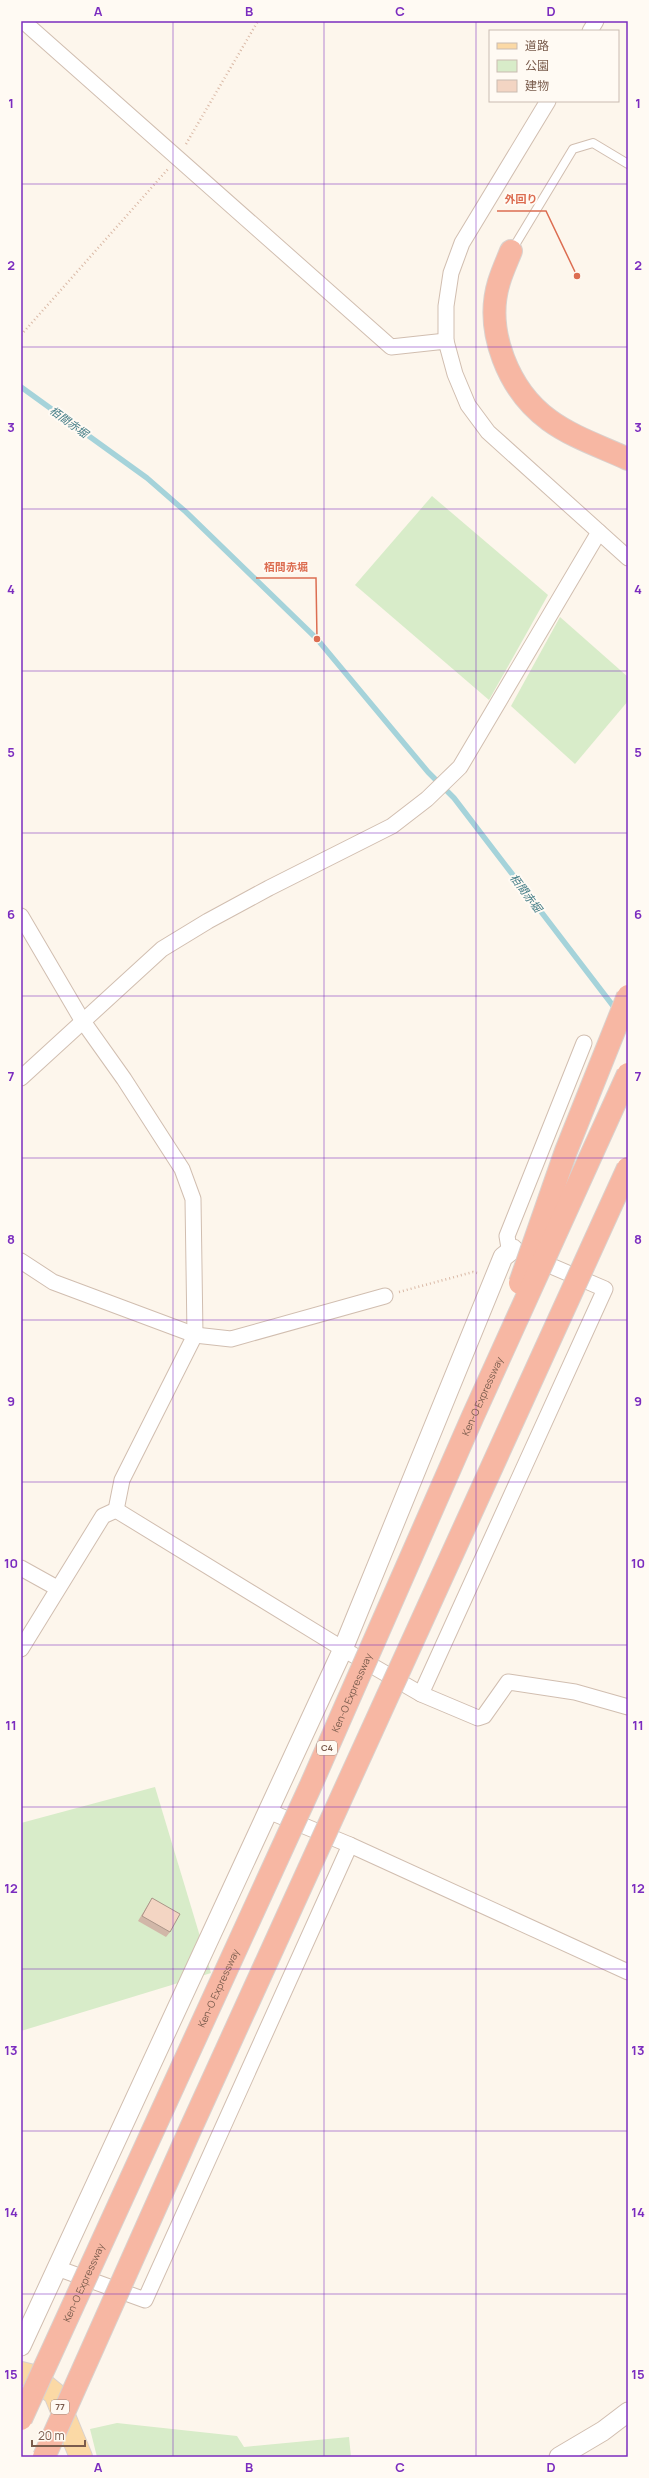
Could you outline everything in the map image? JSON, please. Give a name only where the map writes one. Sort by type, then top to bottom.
[{"type":"highway","points":[[512,251],[499,283],[495,308],[496,332],[503,358],[514,382],[529,404],[550,421],[628,459]]},
{"type":"highway","points":[[474,1416],[566,1151],[628,996]]},
{"type":"highway","name":"Ken-O Expressway","points":[[21,2419],[311,1786],[474,1416],[628,1074]]},
{"type":"highway","points":[[44,2457],[193,2123],[628,1168]]},
{"type":"main road","name":"77","points":[[21,2373],[33,2376],[55,2394],[81,2457]]},
{"type":"street","points":[[23,21],[391,347],[446,341]]},
{"type":"street","points":[[591,30],[596,21]]},
{"type":"street","points":[[547,102],[462,243],[451,273],[446,306],[446,341],[455,374],[468,405],[488,432],[628,558]]},
{"type":"street","points":[[21,1078],[82,1020],[162,949],[208,921],[269,888],[392,826],[427,799],[460,767],[599,532]]},
{"type":"street","points":[[21,916],[82,1020],[124,1079],[187,1179],[194,1208],[195,1335],[122,1480],[116,1510]]},
{"type":"street","points":[[421,1694],[605,1289],[509,1248],[507,1236],[584,1043]]},
{"type":"street","points":[[21,2346],[343,1650],[494,1278],[503,1257],[514,1249]]},
{"type":"street","points":[[21,1261],[53,1282],[195,1335],[231,1339],[385,1296]]},
{"type":"street","points":[[116,1510],[343,1650],[421,1694],[478,1718],[484,1716],[508,1682],[575,1692],[628,1707]]},
{"type":"street","points":[[21,1649],[57,1588],[64,1582],[103,1516],[116,1510]]},
{"type":"street","points":[[21,1568],[57,1588]]},
{"type":"street","points":[[268,1811],[350,1845],[628,1972]]},
{"type":"street","points":[[57,2268],[145,2300],[350,1845]]},
{"type":"street","points":[[560,2457],[603,2431],[628,2412]]},
{"type":"lane","points":[[512,251],[573,149],[593,143],[628,164]]},
{"type":"path","points":[[21,335],[178,158],[258,21]]},
{"type":"path","points":[[385,1296],[473,1272],[494,1278]]},
{"type":"green space","points":[[432,496],[548,595],[489,700],[355,585]]},
{"type":"green space","points":[[560,617],[628,677],[628,701],[575,764],[511,706]]},
{"type":"green space","points":[[155,1787],[211,1973],[21,2031],[21,1823]]},
{"type":"green space","points":[[117,2423],[237,2436],[244,2447],[349,2437],[351,2457],[97,2457],[90,2429]]},
{"type":"building","points":[[152,1898],[180,1914],[170,1932],[142,1916]]},
{"type":"waterway","name":"栢間赤堀","points":[[21,387],[147,478],[186,512],[317,639],[428,772],[454,798],[617,1011]]},
{"type":"place","name":"外回り","points":[[577,276]]},
{"type":"place","name":"栢間赤堀","points":[[317,639]]}]
